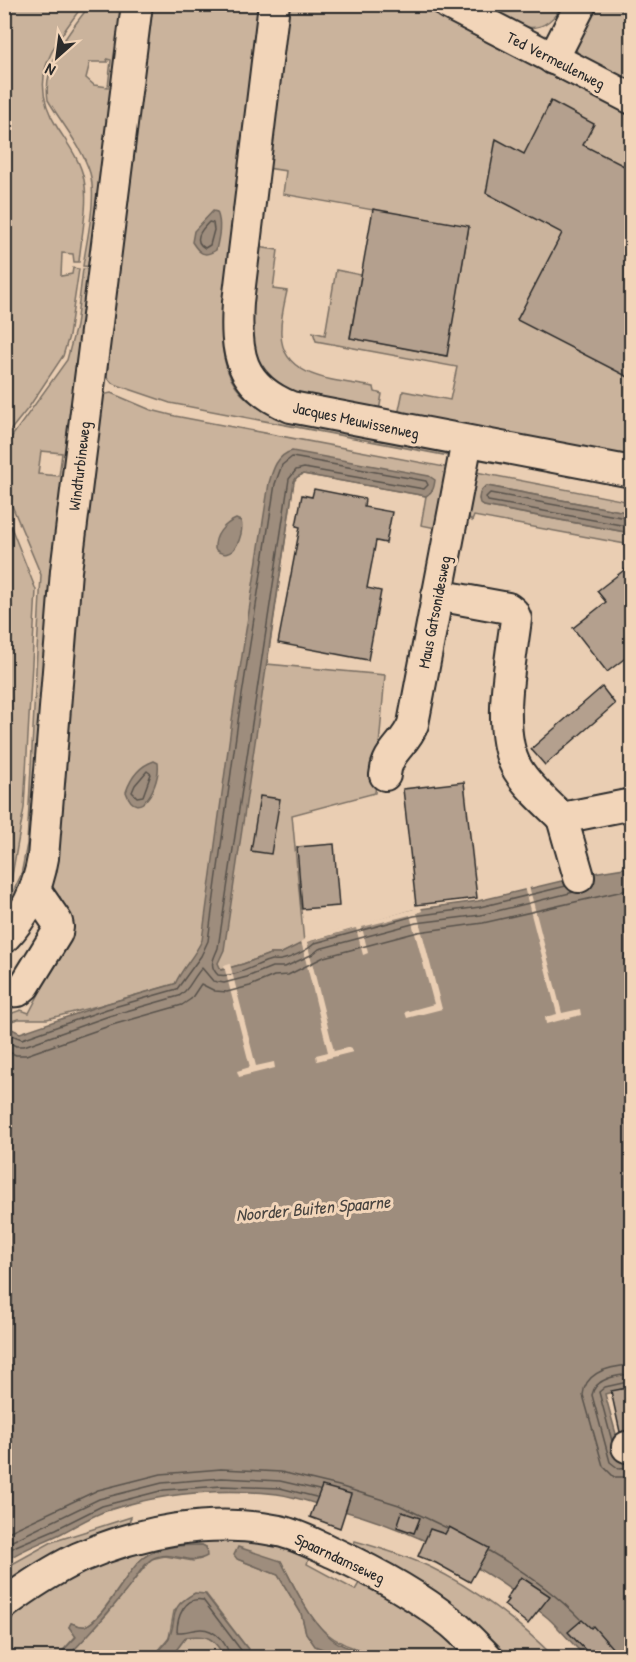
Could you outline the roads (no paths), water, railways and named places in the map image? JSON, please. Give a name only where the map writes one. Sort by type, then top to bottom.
[{"type":"street","name":"Windturbineweg","points":[[11,931],[35,890],[40,876],[46,839],[56,688],[74,500],[137,4]]},
{"type":"street","name":"Jacques Meuwissenweg","points":[[274,4],[238,302],[236,332],[242,364],[249,377],[267,396],[291,407],[632,472]]},
{"type":"street","name":"Ted Vermeulenweg","points":[[448,4],[632,99]]},
{"type":"street","points":[[553,59],[581,4]]},
{"type":"street","name":"Maus Gatsonidesweg","points":[[385,775],[388,758],[408,736],[413,724],[467,441]]},
{"type":"street","points":[[437,595],[508,608],[513,612],[516,619],[506,725],[509,748],[517,770],[562,818],[579,877]]},
{"type":"street","points":[[562,818],[632,804]]},
{"type":"street","points":[[12,996],[26,985],[57,933],[57,922],[35,890]]},
{"type":"street","name":"Spaarndamseweg","points":[[4,1604],[78,1558],[143,1535],[196,1526],[243,1525],[281,1531],[305,1539],[392,1582],[451,1623],[488,1658]]},
{"type":"water","points":[[213,211],[217,212],[219,221],[218,240],[216,250],[205,254],[192,242],[194,231]]},
{"type":"water","name":"Noorder Buiten Spaarne","points":[[292,451],[429,476],[435,480],[433,490],[426,496],[303,474],[294,481],[224,950],[218,963],[221,970],[270,954],[280,954],[300,944],[413,910],[478,901],[599,872],[631,867],[631,1387],[605,1394],[622,1456],[631,1454],[631,1657],[586,1657],[548,1618],[523,1598],[468,1563],[409,1534],[348,1512],[277,1494],[212,1492],[169,1496],[127,1505],[95,1516],[5,1561],[4,1025],[20,1033],[105,1004],[175,984],[199,946],[202,940],[233,713],[269,483],[279,459]]},
{"type":"water","points":[[487,486],[631,513],[631,533],[484,506],[480,503],[479,496]]},
{"type":"water","points":[[236,519],[241,521],[242,527],[239,541],[232,551],[221,553],[215,549],[218,535],[224,527]]},
{"type":"water","points":[[154,761],[158,763],[156,781],[148,798],[136,805],[126,792],[128,787],[140,769]]},
{"type":"water","points":[[202,1545],[206,1547],[207,1556],[200,1559],[193,1560],[166,1555],[148,1562],[119,1600],[75,1649],[67,1657],[57,1657],[76,1637],[69,1627],[71,1623],[85,1626],[100,1615],[129,1573],[143,1558],[164,1549]]},
{"type":"water","points":[[238,1547],[281,1561],[299,1597],[315,1621],[334,1640],[344,1646],[390,1655],[442,1657],[342,1657],[315,1646],[306,1633],[301,1613],[278,1575],[237,1559],[234,1555]]},
{"type":"water","points":[[195,1593],[205,1594],[254,1657],[225,1657],[210,1639],[200,1636],[186,1637],[168,1657],[153,1657],[169,1638],[177,1608]]}]
